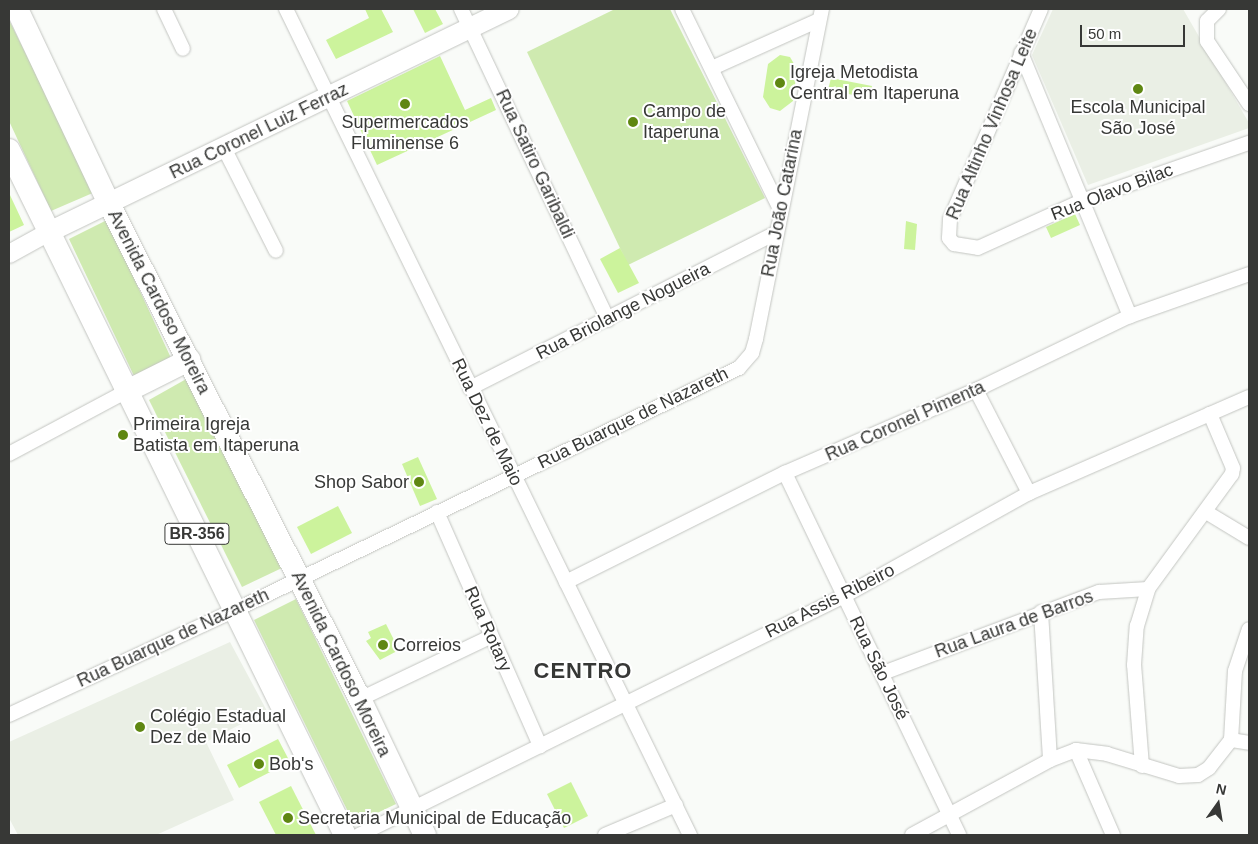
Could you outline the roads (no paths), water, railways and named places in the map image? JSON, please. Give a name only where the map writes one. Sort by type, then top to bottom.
[{"type":"highway","name":"Avenida Cardoso Moreira","points":[[17,9],[109,204],[360,699],[425,835]]},
{"type":"highway","name":"BR-356","points":[[9,150],[47,233],[346,835]]},
{"type":"highway","points":[[126,392],[189,360]]},
{"type":"main road","name":"Rua Coronel Luiz Ferraz","points":[[47,233],[509,9]]},
{"type":"street","points":[[164,9],[182,49]]},
{"type":"street","name":"Rua Dez de Maio","points":[[286,9],[330,96],[513,476],[628,703],[690,835]]},
{"type":"street","name":"Rua Satiro Garibaldi","points":[[461,9],[608,320]]},
{"type":"street","points":[[682,9],[780,209]]},
{"type":"street","name":"Rua Altinho Vinhosa Leite","points":[[978,248],[954,244],[949,238],[950,219],[1041,9]]},
{"type":"street","points":[[1219,9],[1207,21],[1207,41],[1249,104]]},
{"type":"street","points":[[712,68],[821,14]]},
{"type":"street","name":"Rua João Catarina","points":[[756,339],[780,209],[821,14]]},
{"type":"street","points":[[1021,53],[1084,200],[1130,316]]},
{"type":"street","name":"Rua Olavo Bilac","points":[[978,248],[1084,200],[1249,143]]},
{"type":"street","points":[[224,148],[276,251]]},
{"type":"street","name":"Rua Coronel Luiz Ferraz","points":[[9,254],[47,233]]},
{"type":"street","name":"Rua Briolange Nogueira","points":[[470,388],[608,320],[776,233]]},
{"type":"street","name":"Rua Coronel Pimenta","points":[[566,582],[786,473],[976,390],[1130,316],[1249,274]]},
{"type":"street","name":"Rua Buarque de Nazareth","points":[[9,715],[235,610],[298,578],[739,368],[752,353],[756,339]]},
{"type":"street","points":[[976,390],[1029,493]]},
{"type":"street","points":[[9,454],[126,392]]},
{"type":"street","name":"Rua Assis Ribeiro","points":[[359,835],[844,596],[1029,493],[1249,397]]},
{"type":"street","points":[[1142,766],[1134,645],[1148,589],[1230,480],[1233,468],[1210,414]]},
{"type":"street","name":"Rua São José","points":[[786,473],[959,835]]},
{"type":"street","name":"Rua Rotary","points":[[437,512],[490,637],[540,746]]},
{"type":"street","points":[[1206,512],[1249,538]]},
{"type":"street","name":"Rua Laura de Barros","points":[[883,673],[1041,612],[1099,592],[1148,589]]},
{"type":"street","points":[[1041,612],[1050,760]]},
{"type":"street","points":[[912,835],[1050,760],[1076,750],[1107,754],[1179,776],[1198,775],[1216,762],[1231,740],[1235,670],[1249,629]]},
{"type":"street","points":[[360,699],[490,637]]},
{"type":"street","points":[[1235,670],[1249,671]]},
{"type":"street","points":[[1231,740],[1249,743]]},
{"type":"street","points":[[1076,750],[1113,835]]},
{"type":"street","points":[[606,835],[676,804]]},
{"type":"place","name":"Igreja Metodista Central em Itaperuna","points":[[780,83]]},
{"type":"place","name":"Escola Municipal São José","points":[[1138,89]]},
{"type":"place","name":"Supermercados Fluminense 6","points":[[405,104]]},
{"type":"place","name":"Campo de Itaperuna","points":[[633,122]]},
{"type":"place","name":"Primeira Igreja Batista em Itaperuna","points":[[123,435]]},
{"type":"place","name":"Shop Sabor","points":[[419,482]]},
{"type":"place","name":"Correios","points":[[383,645]]},
{"type":"place","name":"Colégio Estadual Dez de Maio","points":[[140,727]]},
{"type":"place","name":"Bob's","points":[[259,764]]},
{"type":"place","name":"Secretaria Municipal de Educação","points":[[288,818]]},
{"type":"district","name":"CENTRO","points":[[583,671]]}]
